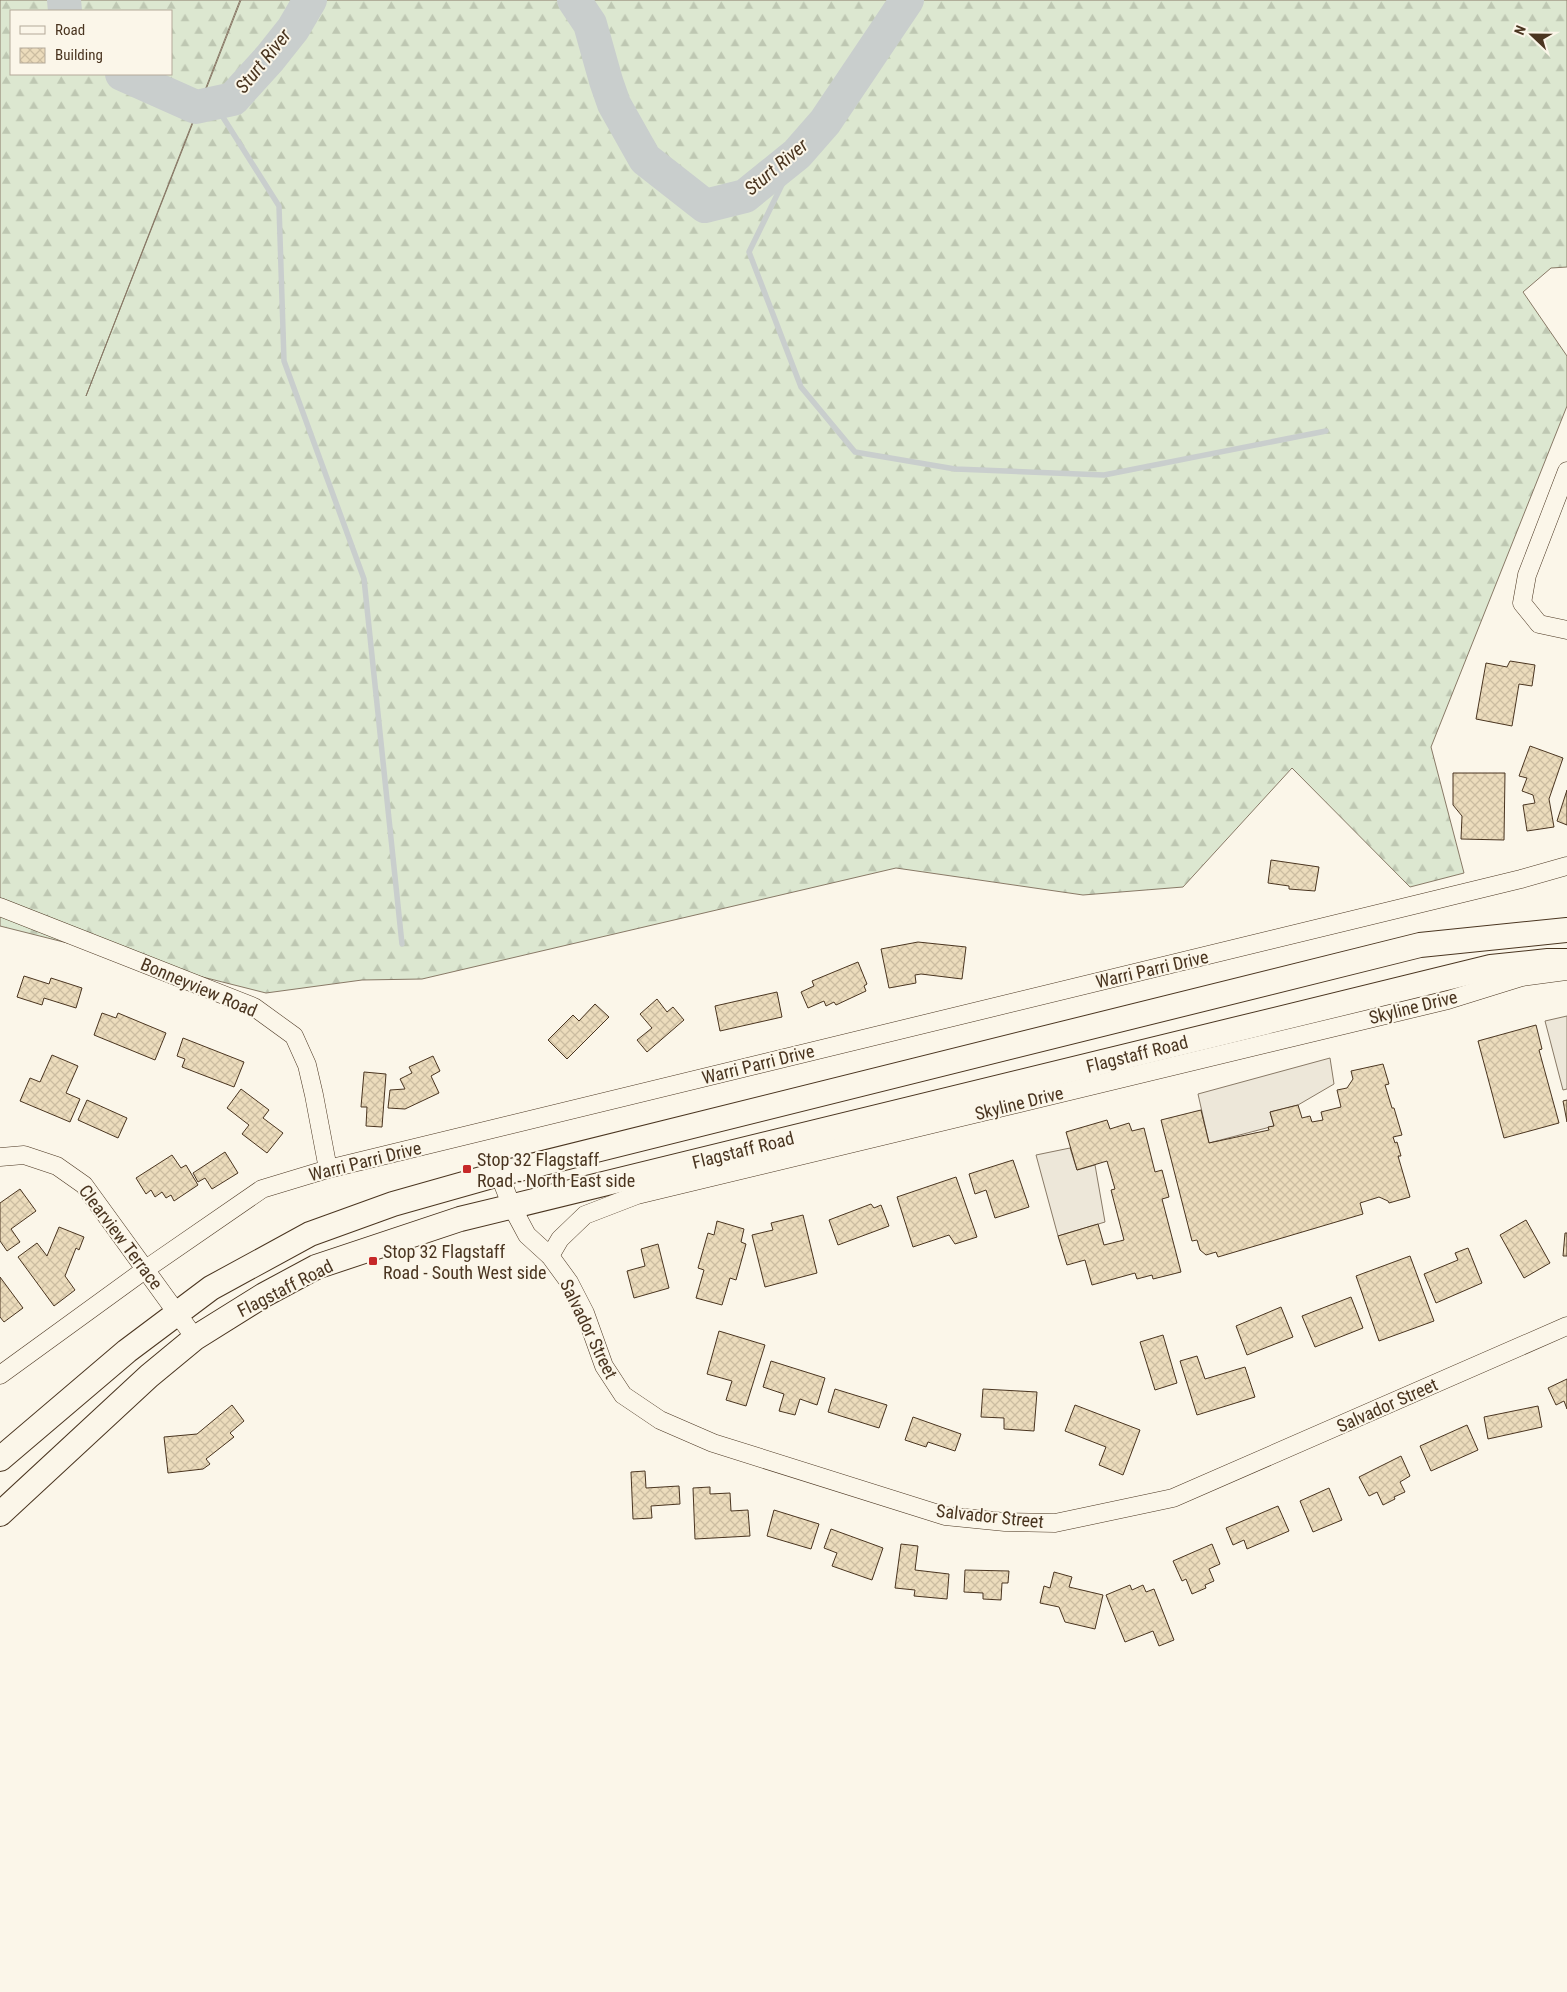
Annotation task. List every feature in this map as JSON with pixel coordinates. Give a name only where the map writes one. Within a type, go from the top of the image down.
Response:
[{"type":"main road","name":"Flagstaff Road","points":[[0,1459],[127,1351],[211,1288],[310,1234],[393,1204],[499,1174],[1420,945],[1567,930]]},
{"type":"main road","name":"Flagstaff Road","points":[[0,1514],[149,1376],[195,1338],[264,1295],[316,1268],[460,1219],[1490,967],[1567,961]]},
{"type":"street","points":[[1567,471],[1527,575],[1522,603],[1540,624],[1567,630]]},
{"type":"street","name":"Warri Parri Drive","points":[[0,1375],[146,1269],[262,1189],[328,1169],[1512,881],[1567,866]]},
{"type":"street","name":"Bonneyview Road","points":[[0,907],[254,1006],[294,1036],[307,1066],[328,1169]]},
{"type":"street","name":"Skyline Drive","points":[[550,1256],[560,1239],[585,1215],[637,1195],[1438,1002],[1522,977],[1567,971]]},
{"type":"street","name":"Clearview Terrace","points":[[0,1157],[24,1154],[57,1166],[84,1185],[195,1338]]},
{"type":"street","name":"Salvador Street","points":[[499,1174],[512,1207],[527,1235],[550,1256],[569,1282],[585,1314],[604,1366],[623,1395],[660,1420],[713,1443],[945,1516],[1005,1522],[1055,1523],[1173,1498],[1567,1326]]},
{"type":"green space","points":[[0,0],[240,0],[86,396],[241,0],[1567,0],[1567,267],[1551,268],[1523,292],[1567,356],[1567,406],[1431,747],[1464,873],[1410,887],[1292,768],[1183,887],[1083,895],[896,868],[422,979],[362,980],[266,993],[0,926]]},
{"type":"shaded area","points":[[1567,1016],[1567,1089],[1563,1090],[1545,1021]]},
{"type":"shaded area","points":[[1330,1058],[1334,1084],[1298,1105],[1270,1112],[1274,1126],[1209,1143],[1198,1094]]},
{"type":"shaded area","points":[[1070,1148],[1077,1170],[1095,1165],[1105,1222],[1058,1236],[1036,1155]]},
{"type":"building","points":[[1510,661],[1535,665],[1532,686],[1519,684],[1512,726],[1476,719],[1486,663],[1507,667]]},
{"type":"building","points":[[1530,746],[1563,758],[1549,799],[1554,827],[1527,831],[1523,805],[1535,803],[1533,795],[1522,791],[1527,778],[1519,776]]},
{"type":"building","points":[[1453,773],[1505,773],[1504,840],[1461,839],[1462,816],[1453,805]]},
{"type":"building","points":[[1567,790],[1567,825],[1557,821]]},
{"type":"building","points":[[1271,860],[1319,867],[1315,891],[1289,889],[1289,886],[1268,883]]},
{"type":"building","points":[[918,942],[966,947],[962,979],[921,974],[915,975],[916,983],[889,988],[881,949]]},
{"type":"building","points":[[858,962],[867,984],[864,986],[866,991],[836,1005],[834,1002],[826,1006],[824,1001],[808,1008],[801,992],[814,986],[812,981]]},
{"type":"building","points":[[24,976],[49,984],[51,978],[82,988],[76,1008],[44,998],[42,1005],[17,997]]},
{"type":"building","points":[[777,992],[782,1017],[720,1031],[715,1006]]},
{"type":"building","points":[[657,999],[667,1012],[673,1007],[684,1020],[647,1052],[637,1040],[652,1028],[640,1014]]},
{"type":"building","points":[[595,1004],[609,1017],[567,1059],[548,1040],[573,1015],[579,1021]]},
{"type":"building","points":[[102,1013],[116,1018],[118,1013],[166,1033],[155,1060],[94,1035]]},
{"type":"building","points":[[1536,1025],[1542,1049],[1539,1050],[1559,1123],[1504,1138],[1478,1041]]},
{"type":"building","points":[[183,1038],[244,1062],[234,1087],[182,1067],[185,1059],[177,1056]]},
{"type":"building","points":[[52,1055],[78,1066],[66,1093],[80,1099],[70,1122],[20,1101],[30,1078],[40,1082]]},
{"type":"building","points":[[433,1056],[440,1071],[431,1076],[439,1093],[405,1109],[388,1108],[390,1090],[405,1089],[400,1079],[412,1073],[409,1067]]},
{"type":"building","points":[[1383,1064],[1389,1084],[1385,1085],[1402,1135],[1393,1137],[1395,1143],[1397,1142],[1401,1156],[1398,1156],[1410,1197],[1389,1203],[1379,1197],[1360,1203],[1363,1214],[1218,1257],[1216,1252],[1206,1255],[1200,1250],[1197,1240],[1192,1241],[1161,1120],[1201,1110],[1209,1143],[1269,1130],[1268,1127],[1274,1126],[1270,1112],[1298,1105],[1302,1118],[1310,1116],[1312,1122],[1323,1120],[1321,1112],[1341,1107],[1337,1090],[1347,1088],[1353,1079],[1351,1071]]},
{"type":"building","points":[[364,1072],[386,1074],[382,1127],[366,1126],[367,1107],[361,1107]]},
{"type":"building","points":[[241,1089],[269,1110],[263,1118],[283,1133],[267,1153],[242,1134],[249,1125],[227,1108]]},
{"type":"building","points":[[87,1100],[127,1118],[118,1138],[78,1120]]},
{"type":"building","points":[[1567,1100],[1567,1122],[1563,1101]]},
{"type":"building","points":[[1107,1120],[1110,1129],[1129,1123],[1132,1131],[1144,1128],[1155,1172],[1162,1170],[1169,1197],[1162,1199],[1181,1272],[1153,1279],[1152,1275],[1137,1279],[1135,1273],[1092,1285],[1085,1260],[1067,1265],[1058,1236],[1098,1224],[1104,1245],[1124,1240],[1111,1190],[1115,1189],[1107,1161],[1077,1170],[1066,1132]]},
{"type":"building","points":[[225,1152],[238,1173],[212,1189],[205,1178],[198,1182],[193,1173]]},
{"type":"building","points":[[172,1155],[181,1168],[186,1165],[198,1185],[174,1201],[171,1195],[166,1198],[162,1192],[155,1197],[151,1190],[146,1194],[136,1178]]},
{"type":"building","points":[[1013,1160],[1029,1207],[995,1218],[986,1190],[975,1194],[969,1174]]},
{"type":"building","points":[[956,1177],[977,1237],[955,1244],[949,1235],[913,1247],[897,1197]]},
{"type":"building","points":[[20,1189],[36,1211],[11,1229],[20,1242],[7,1251],[0,1241],[0,1203]]},
{"type":"building","points":[[871,1204],[874,1208],[881,1205],[889,1226],[838,1245],[829,1220]]},
{"type":"building","points":[[803,1215],[817,1273],[765,1287],[752,1235],[773,1230],[771,1223]]},
{"type":"building","points":[[1526,1220],[1550,1263],[1524,1278],[1500,1235]]},
{"type":"building","points":[[717,1221],[744,1229],[741,1242],[746,1244],[736,1280],[730,1278],[722,1305],[696,1298],[704,1270],[698,1268],[708,1233],[714,1235]]},
{"type":"building","points":[[59,1227],[84,1237],[79,1250],[76,1248],[65,1276],[75,1290],[54,1306],[18,1257],[37,1243],[47,1256]]},
{"type":"building","points":[[1565,1233],[1567,1233],[1567,1256],[1563,1256]]},
{"type":"building","points":[[658,1244],[669,1288],[634,1298],[627,1271],[645,1266],[641,1249]]},
{"type":"building","points":[[1468,1248],[1482,1283],[1436,1303],[1424,1274],[1458,1260],[1455,1253]]},
{"type":"building","points":[[1410,1256],[1434,1321],[1379,1341],[1356,1276]]},
{"type":"building","points":[[0,1277],[23,1308],[4,1322],[0,1317]]},
{"type":"building","points":[[1351,1297],[1363,1328],[1315,1347],[1302,1316]]},
{"type":"building","points":[[1281,1307],[1293,1337],[1247,1355],[1236,1326]]},
{"type":"building","points":[[719,1331],[765,1345],[746,1406],[726,1400],[732,1381],[707,1374]]},
{"type":"building","points":[[1163,1335],[1177,1383],[1155,1390],[1140,1342]]},
{"type":"building","points":[[1197,1356],[1205,1379],[1245,1367],[1255,1397],[1197,1415],[1180,1361]]},
{"type":"building","points":[[771,1361],[825,1378],[817,1405],[800,1399],[795,1415],[779,1411],[784,1394],[763,1387]]},
{"type":"building","points":[[1567,1379],[1567,1409],[1564,1401],[1556,1405],[1548,1388]]},
{"type":"building","points":[[835,1389],[887,1405],[879,1428],[828,1412]]},
{"type":"building","points":[[983,1389],[1037,1392],[1034,1431],[1004,1429],[1004,1418],[981,1417]]},
{"type":"building","points":[[232,1405],[244,1421],[230,1433],[234,1437],[206,1459],[210,1464],[203,1469],[168,1473],[164,1437],[197,1434]]},
{"type":"building","points":[[1075,1405],[1140,1430],[1123,1475],[1099,1465],[1106,1447],[1065,1431]]},
{"type":"building","points":[[1538,1406],[1542,1427],[1488,1439],[1484,1417]]},
{"type":"building","points":[[913,1417],[961,1434],[955,1451],[928,1442],[926,1447],[905,1440]]},
{"type":"building","points":[[1467,1425],[1478,1450],[1431,1471],[1420,1446]]},
{"type":"building","points":[[1401,1456],[1410,1476],[1400,1482],[1405,1492],[1383,1505],[1377,1492],[1369,1496],[1359,1477]]},
{"type":"building","points":[[645,1471],[646,1488],[679,1486],[680,1504],[651,1506],[652,1518],[633,1519],[631,1472]]},
{"type":"building","points":[[710,1487],[710,1494],[730,1493],[731,1511],[748,1510],[750,1536],[695,1539],[693,1488]]},
{"type":"building","points":[[1329,1488],[1342,1520],[1313,1532],[1300,1501]]},
{"type":"building","points":[[1278,1506],[1289,1531],[1247,1549],[1244,1540],[1233,1545],[1226,1528]]},
{"type":"building","points":[[774,1510],[819,1524],[811,1549],[767,1536]]},
{"type":"building","points":[[831,1529],[883,1548],[872,1580],[832,1566],[837,1553],[824,1548]]},
{"type":"building","points":[[901,1544],[918,1546],[915,1570],[949,1574],[947,1599],[914,1596],[915,1590],[895,1588]]},
{"type":"building","points":[[1212,1544],[1220,1564],[1209,1569],[1214,1581],[1205,1585],[1206,1588],[1192,1594],[1186,1579],[1182,1581],[1173,1561]]},
{"type":"building","points":[[965,1570],[1009,1571],[1008,1583],[1002,1583],[1001,1600],[983,1599],[983,1593],[964,1592]]},
{"type":"building","points":[[1054,1572],[1072,1577],[1069,1587],[1103,1595],[1095,1629],[1065,1622],[1059,1607],[1040,1603],[1044,1586],[1050,1588]]},
{"type":"building","points":[[1130,1585],[1132,1590],[1143,1585],[1146,1592],[1154,1589],[1174,1640],[1159,1646],[1153,1631],[1125,1642],[1106,1595]]},
{"type":"waterway","name":"Sturt River","points":[[64,0],[65,10]]},
{"type":"waterway","name":"Sturt River","points":[[124,75],[196,107],[233,99],[293,29],[310,0]]},
{"type":"waterway","name":"Sturt River","points":[[574,0],[590,24],[614,104],[645,159],[705,206],[745,196],[797,154],[825,122],[907,0]]},
{"type":"waterway","points":[[214,103],[279,206],[284,361],[364,579],[402,944]]},
{"type":"waterway","points":[[797,154],[749,252],[801,387],[855,452],[955,469],[1104,475],[1326,431]]},
{"type":"place","name":"Stop 32 Flagstaff Road - North East side","points":[[467,1169]]},
{"type":"place","name":"Stop 32 Flagstaff Road - South West side","points":[[373,1261]]}]
